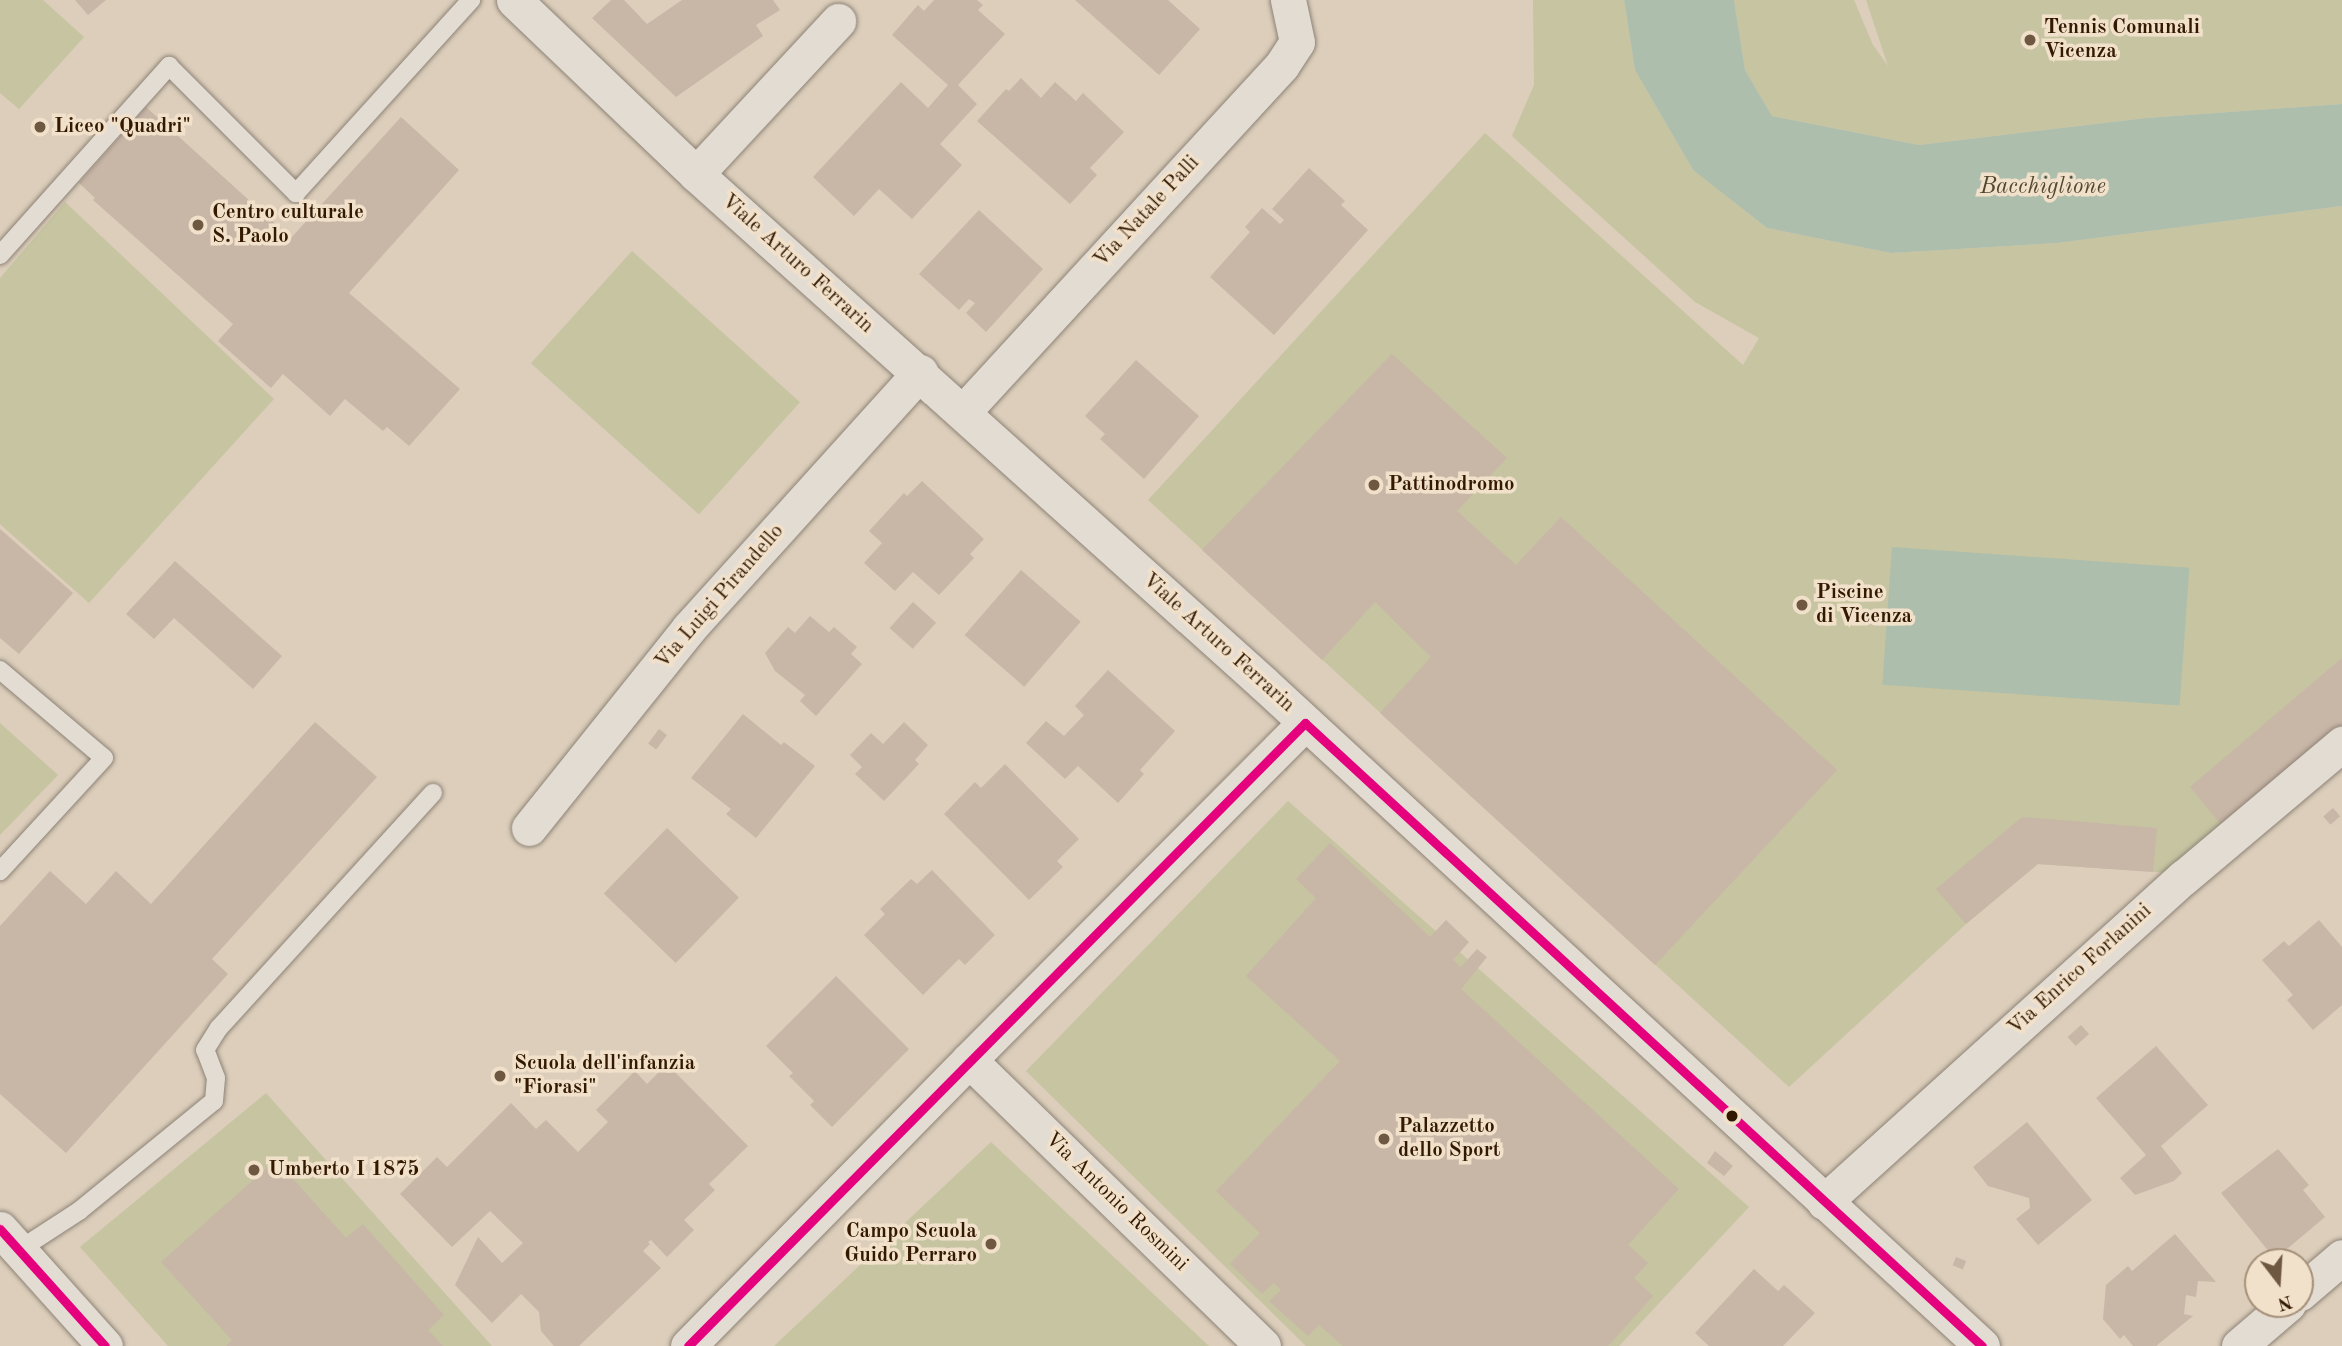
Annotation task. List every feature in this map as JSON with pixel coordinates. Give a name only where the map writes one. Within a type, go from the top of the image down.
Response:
[{"type":"street","name":"Viale Arturo Ferrarin","points":[[514,0],[696,174],[964,412],[1306,723],[1982,1346]]},
{"type":"street","name":"Via Natale Palli","points":[[964,412],[1282,65],[1297,42],[1288,0]]},
{"type":"street","points":[[696,174],[838,21]]},
{"type":"street","name":"Via Luigi Pirandello","points":[[529,828],[689,628],[895,403],[919,372]]},
{"type":"street","points":[[688,1346],[1306,723]]},
{"type":"street","name":"Via Enrico Forlanini","points":[[1824,1202],[2184,877],[2342,744]]},
{"type":"street","name":"Via Antonio Rosmini","points":[[969,1060],[1263,1346]]},
{"type":"street","points":[[6,1248],[105,1346]]},
{"type":"street","points":[[2314,1281],[2342,1257]]},
{"type":"street","points":[[2239,1346],[2272,1318]]},
{"type":"lane","points":[[0,256],[169,66],[296,193],[471,0]]},
{"type":"lane","points":[[0,670],[104,758],[0,871]]},
{"type":"lane","points":[[6,1248],[79,1211],[214,1101],[216,1078],[205,1050],[219,1028],[433,793]]},
{"type":"shaded area","points":[[0,0],[43,0],[84,37],[19,109],[0,93]]},
{"type":"shaded area","name":"Piscine di Vicenza","points":[[1533,0],[1624,0],[1635,70],[1693,170],[1767,228],[1891,253],[2057,243],[2342,206],[2342,728],[2171,873],[2038,864],[1966,924],[1789,1087],[1148,500],[1485,133],[1743,365],[1759,338],[1695,302],[1512,136],[1534,85]]},
{"type":"shaded area","points":[[1734,0],[1854,0],[1873,45],[1888,66],[1866,0],[2342,0],[2342,104],[2146,118],[1919,145],[1772,116],[1745,70]]},
{"type":"shaded area","points":[[65,202],[274,399],[89,603],[0,524],[0,278]]},
{"type":"shaded area","points":[[632,251],[800,402],[699,514],[531,363]]},
{"type":"shaded area","points":[[0,723],[58,775],[0,835]]},
{"type":"shaded area","name":"Palazzetto dello Sport","points":[[1288,801],[1749,1207],[1619,1346],[1306,1346],[1026,1071]]},
{"type":"shaded area","name":"Umberto I 1875","points":[[266,1093],[492,1346],[168,1346],[80,1247]]},
{"type":"shaded area","name":"Campo Scuola Guido Perraro","points":[[991,1142],[1209,1346],[774,1346]]},
{"type":"water","name":"Bacchiglione","points":[[1624,0],[1734,0],[1745,70],[1772,116],[1919,145],[2146,118],[2342,104],[2342,206],[2057,243],[1891,253],[1767,228],[1693,170],[1635,70]]},
{"type":"water","points":[[1892,547],[2189,568],[2180,705],[1882,685]]},
{"type":"building","points":[[75,0],[106,0],[88,15]]},
{"type":"building","points":[[611,0],[624,0],[647,24],[682,0],[773,0],[780,10],[756,25],[763,36],[676,97],[592,18]]},
{"type":"building","points":[[934,0],[977,0],[983,5],[978,10],[1005,34],[958,85],[977,104],[940,144],[962,165],[912,219],[879,189],[854,216],[813,177],[901,82],[928,108],[948,85],[892,35],[918,5],[924,11]]},
{"type":"building","points":[[1075,0],[1168,0],[1200,29],[1159,75]]},
{"type":"building","points":[[1021,78],[1041,98],[1055,82],[1076,101],[1083,93],[1124,132],[1090,168],[1097,175],[1070,204],[977,121],[1006,89],[1009,91]]},
{"type":"building","points":[[146,107],[291,238],[401,117],[459,170],[349,293],[460,389],[409,446],[387,427],[383,431],[345,399],[330,416],[283,374],[271,388],[218,341],[233,324],[93,200],[95,198],[79,183]]},
{"type":"building","points":[[1309,168],[1345,201],[1341,205],[1368,230],[1274,335],[1210,277],[1250,232],[1245,227],[1262,208],[1280,224],[1284,220],[1272,209]]},
{"type":"building","points":[[979,210],[1043,269],[986,332],[966,313],[975,303],[969,299],[959,310],[919,274]]},
{"type":"building","points":[[1392,354],[1507,458],[1457,511],[1516,565],[1561,517],[1837,770],[1655,965],[1380,713],[1431,657],[1375,602],[1322,660],[1202,550]]},
{"type":"building","points":[[1136,360],[1199,416],[1144,479],[1100,439],[1105,434],[1085,416]]},
{"type":"building","points":[[922,481],[984,539],[970,554],[974,558],[939,595],[913,572],[895,591],[864,563],[882,543],[869,531],[904,493],[907,496]]},
{"type":"building","points":[[0,529],[73,593],[19,654],[0,638]]},
{"type":"building","points":[[175,561],[282,656],[253,689],[174,618],[154,639],[126,614]]},
{"type":"building","points":[[1021,570],[1081,622],[1024,687],[965,635]]},
{"type":"building","points":[[913,602],[936,623],[913,649],[890,628]]},
{"type":"building","points":[[810,616],[829,632],[834,627],[857,647],[851,654],[862,664],[816,716],[800,701],[805,695],[775,671],[765,653],[788,627],[795,633]]},
{"type":"building","points":[[2342,658],[2342,728],[2224,828],[2190,787]]},
{"type":"building","points":[[1108,670],[1175,731],[1140,770],[1144,774],[1118,803],[1078,766],[1065,779],[1026,743],[1046,721],[1064,736],[1084,715],[1075,706]]},
{"type":"building","points":[[743,714],[781,745],[784,742],[815,766],[756,838],[726,814],[731,809],[691,778]]},
{"type":"building","points":[[315,722],[377,777],[212,959],[228,974],[66,1153],[0,1094],[0,926],[50,871],[86,904],[116,871],[151,904]]},
{"type":"building","points":[[904,722],[928,745],[915,760],[919,764],[884,801],[855,774],[862,767],[850,755],[871,733],[883,744]]},
{"type":"building","points":[[659,729],[667,735],[656,749],[648,743]]},
{"type":"building","points":[[1005,764],[1079,839],[1057,861],[1063,867],[1029,900],[944,814],[975,782],[981,788]]},
{"type":"building","points":[[2333,808],[2340,816],[2330,825],[2323,817]]},
{"type":"building","points":[[2022,817],[2157,828],[2153,872],[2038,864],[1966,924],[1936,889]]},
{"type":"building","points":[[667,828],[739,897],[676,963],[604,893]]},
{"type":"building","name":"Palazzetto dello Sport","points":[[1330,843],[1430,937],[1446,920],[1469,942],[1453,960],[1461,967],[1477,949],[1487,957],[1461,989],[1679,1189],[1628,1245],[1648,1263],[1634,1278],[1653,1296],[1608,1346],[1343,1346],[1319,1325],[1308,1336],[1269,1301],[1281,1290],[1274,1283],[1262,1294],[1230,1264],[1260,1233],[1216,1191],[1340,1061],[1246,976],[1316,898],[1296,879]]},
{"type":"building","points":[[932,870],[995,935],[965,965],[959,959],[923,995],[864,935],[885,914],[880,909],[911,879],[917,884]]},
{"type":"building","points":[[2319,920],[2342,947],[2342,1005],[2313,1030],[2287,1000],[2293,995],[2262,960],[2284,941],[2289,946]]},
{"type":"building","points":[[836,976],[909,1049],[832,1127],[810,1105],[814,1101],[789,1076],[793,1073],[766,1046]]},
{"type":"building","points":[[2081,1025],[2089,1034],[2076,1046],[2068,1037]]},
{"type":"building","points":[[2156,1046],[2208,1105],[2161,1146],[2182,1173],[2174,1181],[2135,1195],[2120,1178],[2146,1155],[2096,1098]]},
{"type":"building","points":[[667,1064],[748,1146],[709,1184],[715,1190],[684,1220],[694,1230],[667,1257],[651,1240],[648,1242],[650,1244],[643,1251],[661,1268],[579,1346],[554,1346],[541,1331],[539,1312],[521,1294],[492,1323],[455,1285],[478,1237],[502,1263],[523,1243],[490,1211],[452,1247],[400,1194],[437,1157],[447,1167],[511,1103],[536,1129],[546,1120],[578,1152],[608,1122],[596,1110],[635,1071],[647,1084]]},
{"type":"building","points":[[2027,1122],[2092,1200],[2038,1245],[2016,1219],[2030,1208],[2029,1198],[1988,1186],[1973,1167]]},
{"type":"building","points":[[2278,1149],[2309,1185],[2303,1190],[2325,1217],[2288,1248],[2266,1248],[2221,1193]]},
{"type":"building","points":[[1715,1151],[1733,1166],[1724,1176],[1707,1163]]},
{"type":"building","points":[[276,1160],[346,1238],[363,1224],[444,1315],[428,1330],[443,1346],[226,1346],[232,1340],[161,1262]]},
{"type":"building","points":[[2175,1234],[2216,1282],[2198,1281],[2196,1297],[2186,1295],[2184,1314],[2193,1316],[2156,1346],[2133,1346],[2124,1335],[2120,1339],[2103,1319],[2106,1285],[2128,1266],[2132,1271]]},
{"type":"building","points":[[1956,1257],[1966,1261],[1963,1269],[1953,1265]]},
{"type":"building","points":[[1754,1269],[1778,1291],[1784,1285],[1815,1313],[1783,1346],[1709,1346],[1695,1333]]},
{"type":"transit line","points":[[688,1346],[1305,723],[1982,1346]]},
{"type":"transit line","points":[[0,1229],[105,1346]]},
{"type":"place","name":"Tennis Comunali Vicenza","points":[[2030,40]]},
{"type":"place","name":"Liceo \"Quadri\"","points":[[40,127]]},
{"type":"place","name":"Centro culturale S. Paolo","points":[[198,225]]},
{"type":"place","name":"Pattinodromo","points":[[1374,485]]},
{"type":"place","name":"Piscine di Vicenza","points":[[1802,605]]},
{"type":"place","name":"Scuola dell'infanzia \"Fiorasi\"","points":[[500,1076]]},
{"type":"place","name":"Palazzetto dello Sport","points":[[1384,1139]]},
{"type":"place","name":"Umberto I 1875","points":[[254,1170]]},
{"type":"place","name":"Campo Scuola Guido Perraro","points":[[991,1244]]}]
